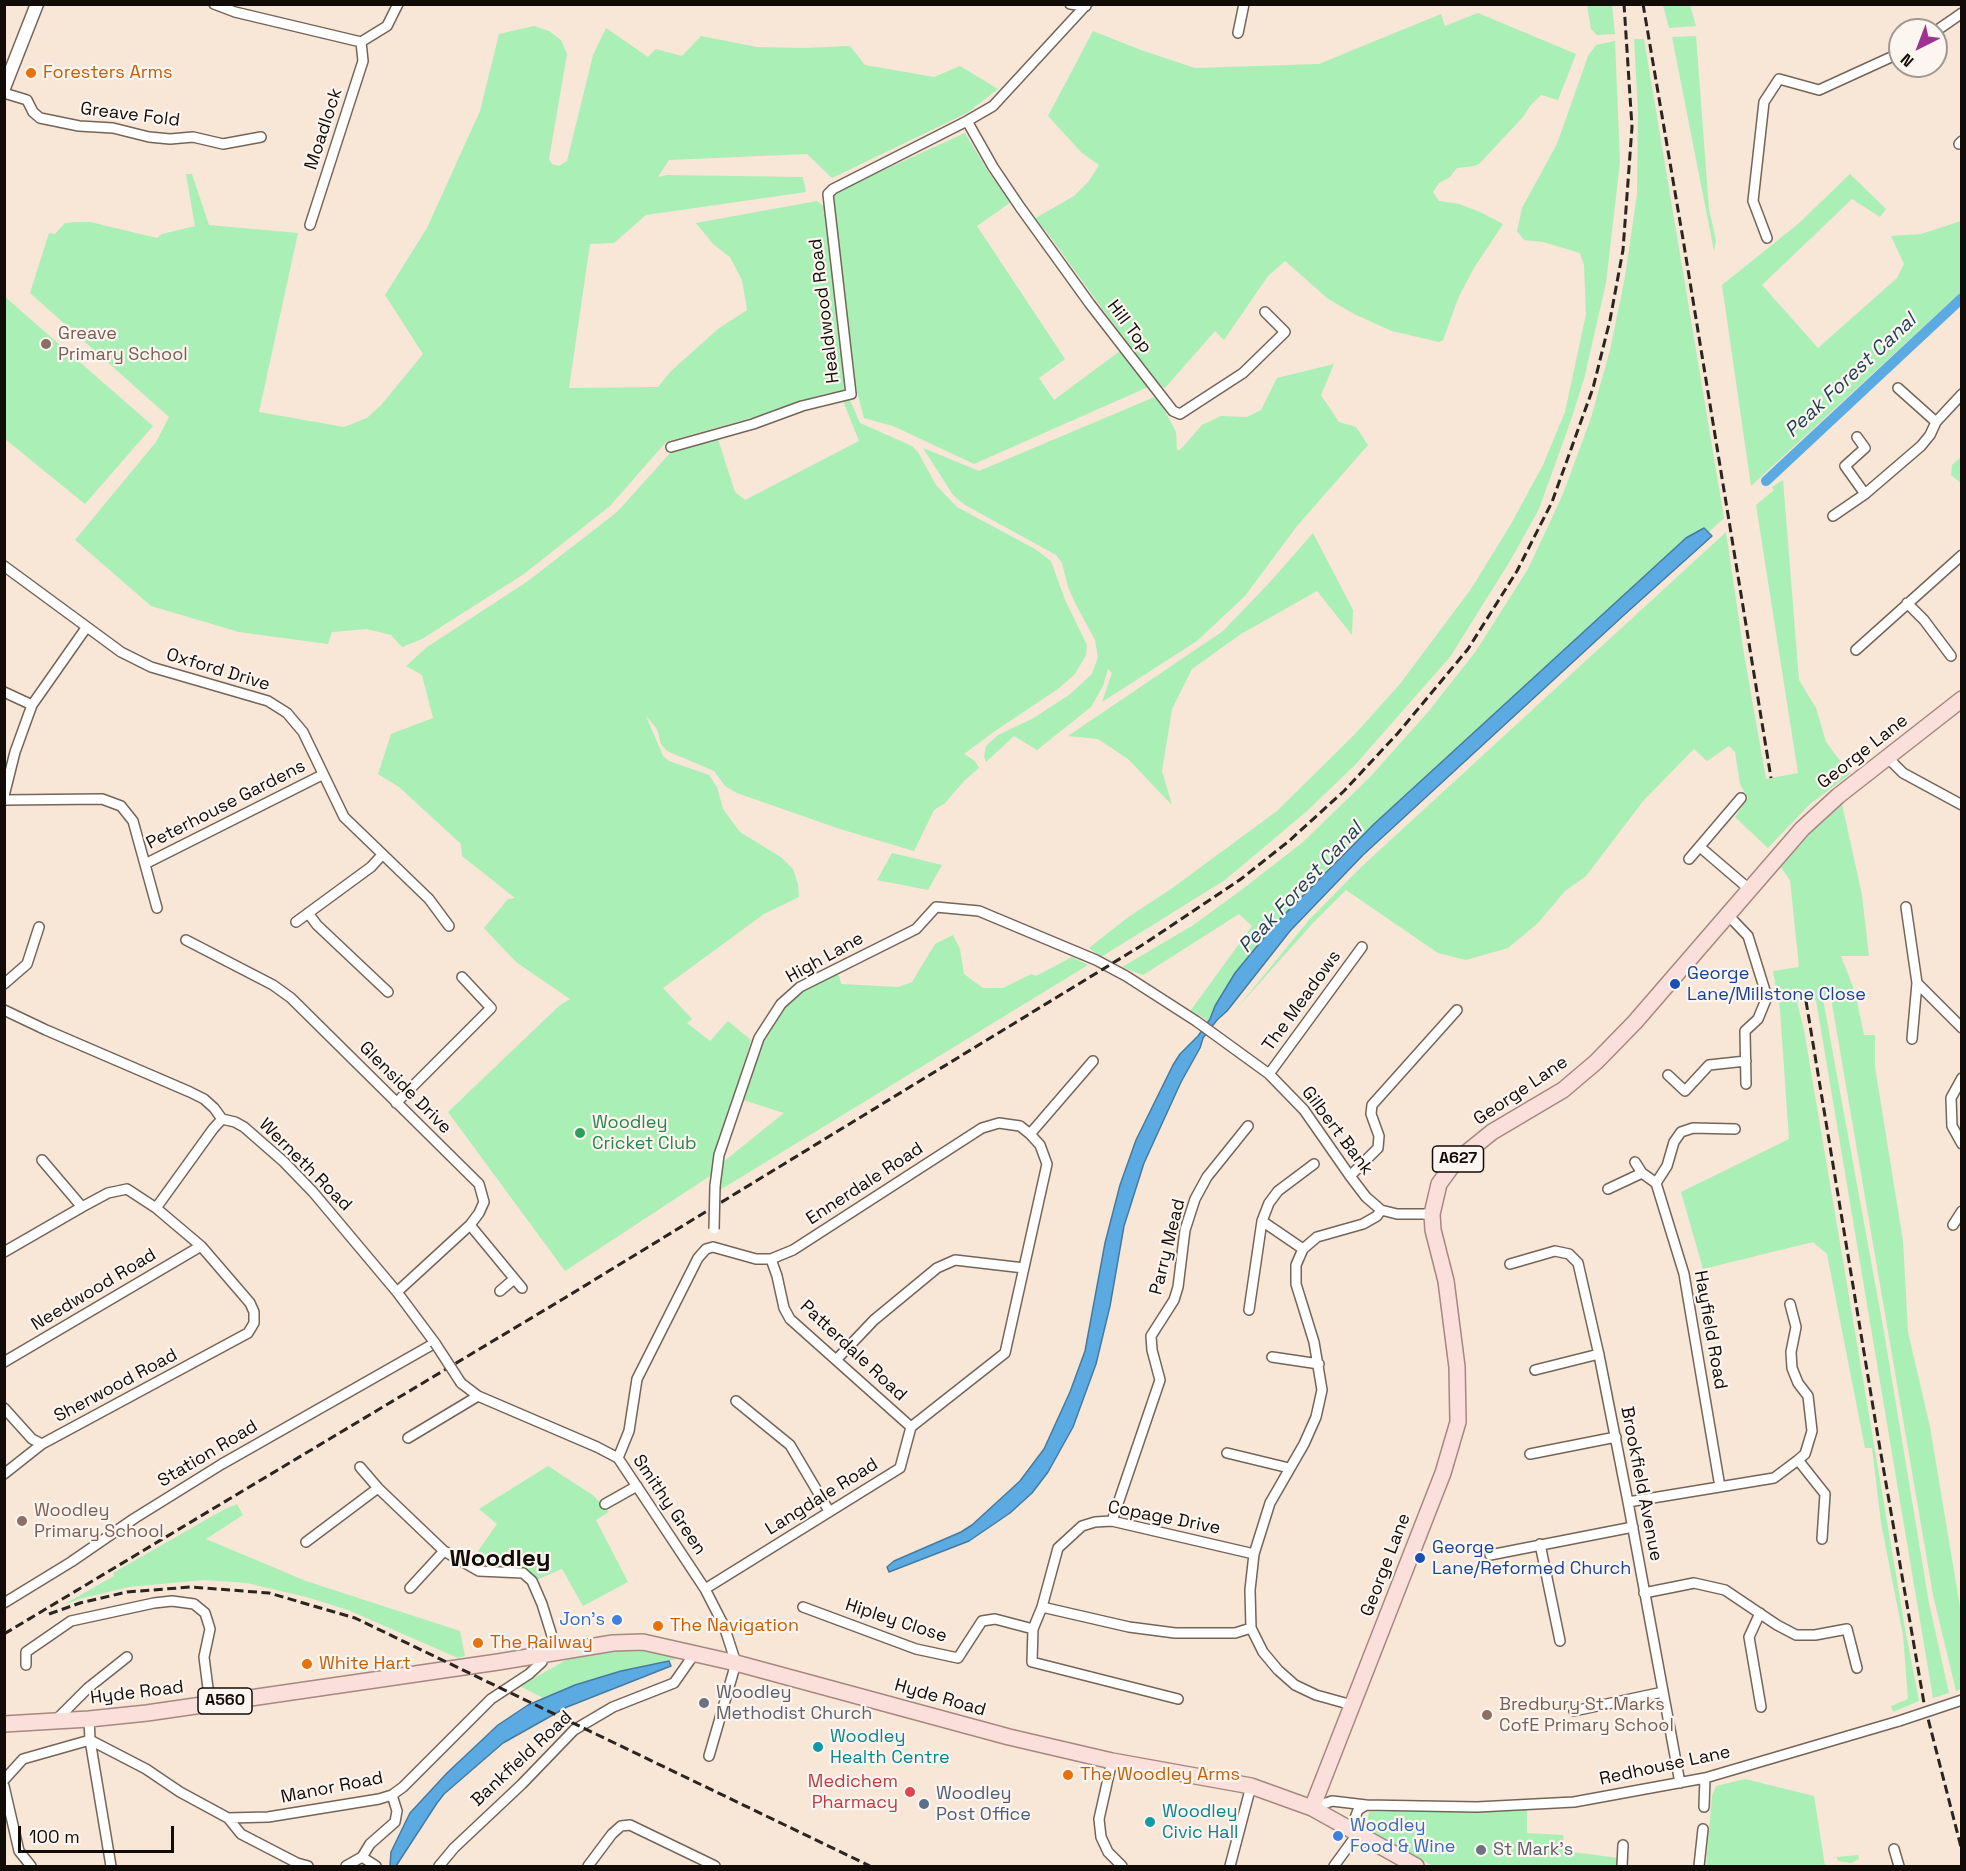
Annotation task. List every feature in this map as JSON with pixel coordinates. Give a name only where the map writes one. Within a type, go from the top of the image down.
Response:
[{"type":"main road","name":"George Lane","points":[[1312,1808],[1443,1473],[1458,1422],[1457,1367],[1446,1281],[1433,1230],[1432,1214],[1439,1184],[1455,1162],[1492,1132],[1563,1090],[1596,1062],[1635,1022],[1802,829],[1838,796],[1962,699]]},
{"type":"main road","name":"Hyde Road","points":[[4,1724],[89,1719],[210,1704],[613,1643],[643,1642],[864,1696],[963,1726],[1112,1761],[1251,1786],[1312,1808],[1358,1833]]},
{"type":"main road","name":"A560","points":[[1358,1833],[1416,1866]]},
{"type":"street","points":[[4,91],[37,4]]},
{"type":"street","points":[[214,4],[235,12],[361,42],[387,26],[398,4]]},
{"type":"street","points":[[1070,4],[1087,5]]},
{"type":"street","points":[[1238,33],[1244,4]]},
{"type":"street","points":[[967,121],[993,106],[1087,5]]},
{"type":"street","points":[[1948,23],[1962,13]]},
{"type":"street","name":"Moadlock","points":[[310,225],[363,61],[361,42]]},
{"type":"street","points":[[1767,238],[1753,201],[1764,102],[1779,79],[1819,90],[1888,58]]},
{"type":"street","name":"Greave Fold","points":[[4,91],[27,100],[33,112],[40,118],[79,126],[113,128],[159,138],[193,137],[223,144],[261,137]]},
{"type":"street","name":"Hill Top","points":[[967,121],[993,167],[1020,207],[1090,304],[1173,411],[1180,414],[1243,373],[1285,332],[1265,312]]},
{"type":"street","name":"Healdwood Road","points":[[671,447],[753,424],[802,406],[851,394],[828,194],[833,189],[967,121]]},
{"type":"street","points":[[1898,388],[1936,422]]},
{"type":"street","points":[[1833,516],[1865,494],[1921,446],[1930,435],[1936,422],[1962,394]]},
{"type":"street","points":[[1857,437],[1865,448],[1845,466],[1865,494]]},
{"type":"street","points":[[1856,650],[1962,555]]},
{"type":"street","name":"Oxford Drive","points":[[4,566],[121,652],[151,667],[268,701],[287,713],[303,732],[344,817],[429,899],[449,926]]},
{"type":"street","points":[[1907,603],[1924,620],[1952,656]]},
{"type":"street","points":[[86,628],[32,705],[15,752],[4,798],[102,799],[121,806],[133,821],[157,908]]},
{"type":"street","points":[[4,692],[32,705]]},
{"type":"street","points":[[1888,758],[1903,773],[1962,805]]},
{"type":"street","name":"Peterhouse Gardens","points":[[145,864],[322,775]]},
{"type":"street","points":[[1689,859],[1741,798]]},
{"type":"street","points":[[1700,847],[1749,890]]},
{"type":"street","points":[[296,922],[371,867],[382,855]]},
{"type":"street","name":"High Lane","points":[[713,1247],[715,1186],[719,1155],[759,1038],[781,1004],[801,987],[916,928],[936,907],[979,911],[1095,960],[1126,976],[1196,1021]]},
{"type":"street","points":[[1906,907],[1917,983],[1912,1039]]},
{"type":"street","points":[[308,913],[317,925],[388,992]]},
{"type":"street","points":[[1727,914],[1748,936],[1767,997],[1758,1019],[1744,1031],[1746,1084]]},
{"type":"street","points":[[4,984],[27,964],[39,927]]},
{"type":"street","name":"Glenside Drive","points":[[186,940],[273,985],[291,998],[479,1184],[484,1202],[480,1213],[397,1292]]},
{"type":"street","name":"The Meadows","points":[[1269,1074],[1362,947]]},
{"type":"street","points":[[396,1103],[491,1008],[462,977]]},
{"type":"street","points":[[1917,983],[1962,1028]]},
{"type":"street","name":"Werneth Road","points":[[4,1010],[190,1092],[204,1099],[222,1119],[244,1127],[284,1162],[313,1192],[397,1292],[462,1383]]},
{"type":"street","points":[[1350,1176],[1378,1148],[1378,1136],[1371,1114],[1372,1104],[1457,1010]]},
{"type":"street","name":"Gilbert Bank","points":[[1196,1021],[1269,1074],[1304,1110],[1366,1197],[1381,1210]]},
{"type":"street","points":[[911,1427],[1005,1353],[1047,1164],[1040,1145],[1030,1134],[1093,1060]]},
{"type":"street","points":[[1668,1075],[1685,1091],[1709,1065],[1746,1062]]},
{"type":"street","points":[[1962,1078],[1951,1098],[1952,1126],[1962,1144]]},
{"type":"street","points":[[156,1208],[222,1119]]},
{"type":"street","name":"Ennerdale Road","points":[[771,1259],[794,1250],[982,1128],[999,1123],[1020,1126],[1030,1134]]},
{"type":"street","name":"Parry Mead","points":[[1112,1521],[1160,1380],[1152,1350],[1151,1336],[1174,1300],[1178,1287],[1185,1230],[1195,1199],[1207,1177],[1248,1126]]},
{"type":"street","points":[[1635,1162],[1642,1173],[1656,1183],[1667,1166],[1674,1142],[1681,1132],[1693,1128],[1735,1129]]},
{"type":"street","points":[[42,1160],[81,1207]]},
{"type":"street","points":[[1250,1310],[1262,1221],[1269,1203],[1278,1191],[1314,1164]]},
{"type":"street","points":[[1608,1189],[1642,1173]]},
{"type":"street","name":"Hayfield Road","points":[[1656,1183],[1684,1274],[1720,1487]]},
{"type":"street","points":[[7,1247],[108,1193],[127,1189],[156,1208],[201,1246]]},
{"type":"street","points":[[1352,1705],[1316,1695],[1295,1685],[1263,1652],[1251,1628],[1250,1590],[1254,1554],[1270,1503],[1304,1444],[1316,1417],[1322,1390],[1319,1364],[1296,1284],[1296,1265],[1303,1249],[1317,1237],[1363,1224],[1377,1216],[1381,1210],[1397,1214],[1432,1214]]},
{"type":"street","points":[[1953,1225],[1962,1211]]},
{"type":"street","points":[[1262,1221],[1303,1249]]},
{"type":"street","points":[[470,1225],[522,1288]]},
{"type":"street","name":"Sherwood Road","points":[[4,1474],[42,1444],[248,1333],[254,1323],[254,1312],[250,1303],[201,1246]]},
{"type":"street","name":"Needwood Road","points":[[4,1362],[201,1246]]},
{"type":"street","points":[[618,1458],[629,1431],[637,1379],[698,1258],[706,1249],[713,1247],[756,1259],[771,1259]]},
{"type":"street","name":"Brookfield Avenue","points":[[1510,1264],[1555,1251],[1569,1254],[1578,1263],[1616,1437],[1680,1783]]},
{"type":"street","name":"Patterdale Road","points":[[771,1259],[784,1308],[790,1319],[911,1427]]},
{"type":"street","points":[[836,1360],[874,1320],[937,1268],[955,1260],[1024,1268]]},
{"type":"street","points":[[500,1291],[514,1279]]},
{"type":"street","points":[[1628,1502],[1774,1478],[1805,1454],[1812,1431],[1808,1396],[1798,1383],[1792,1368],[1791,1352],[1796,1327],[1790,1304]]},
{"type":"street","name":"Station Road","points":[[4,1603],[222,1464],[435,1343]]},
{"type":"street","points":[[1535,1370],[1599,1354]]},
{"type":"street","points":[[1272,1357],[1319,1364]]},
{"type":"street","name":"Smithy Green","points":[[462,1383],[478,1396],[618,1458],[705,1589],[724,1626],[736,1663]]},
{"type":"street","points":[[408,1438],[478,1396]]},
{"type":"street","points":[[736,1401],[790,1445],[829,1511]]},
{"type":"street","points":[[4,1408],[32,1439],[42,1444]]},
{"type":"street","name":"Langdale Road","points":[[705,1589],[900,1468],[911,1427]]},
{"type":"street","points":[[1530,1454],[1616,1437]]},
{"type":"street","points":[[1227,1453],[1289,1468]]},
{"type":"street","points":[[1798,1460],[1825,1494],[1822,1539]]},
{"type":"street","points":[[360,1467],[378,1488],[444,1551],[479,1571],[523,1574],[532,1581],[542,1604],[550,1653]]},
{"type":"street","points":[[605,1504],[637,1486]]},
{"type":"street","points":[[306,1542],[378,1488]]},
{"type":"street","name":"Copage Drive","points":[[1179,1699],[1032,1662],[1033,1629],[1042,1607],[1058,1548],[1082,1526],[1095,1521],[1112,1521],[1254,1554]]},
{"type":"street","points":[[1490,1555],[1633,1527]]},
{"type":"street","points":[[1540,1544],[1560,1641]]},
{"type":"street","points":[[410,1588],[444,1551]]},
{"type":"street","points":[[1644,1593],[1694,1583],[1725,1590],[1796,1635],[1815,1635],[1847,1629],[1857,1668]]},
{"type":"street","points":[[26,1665],[26,1652],[71,1621],[154,1603],[172,1601],[194,1604],[205,1613],[210,1629],[204,1657],[210,1704]]},
{"type":"street","name":"Hipley Close","points":[[803,1607],[916,1649],[957,1658],[982,1621],[995,1619],[1033,1629]]},
{"type":"street","points":[[1042,1607],[1130,1627],[1175,1633],[1235,1633],[1251,1628]]},
{"type":"street","points":[[1760,1614],[1749,1638],[1761,1707]]},
{"type":"street","name":"Manor Road","points":[[228,1818],[268,1817],[392,1795],[403,1787],[491,1699],[529,1674],[550,1653]]},
{"type":"street","name":"Bankfield Road","points":[[439,1866],[454,1848],[522,1784],[574,1730],[613,1707],[674,1683],[695,1653]]},
{"type":"street","points":[[55,1721],[88,1688],[127,1657]]},
{"type":"street","points":[[709,1756],[736,1663]]},
{"type":"street","points":[[1574,1711],[1663,1692]]},
{"type":"street","name":"Redhouse Lane","points":[[1312,1808],[1332,1802],[1366,1805],[1477,1807],[1574,1802],[1705,1778],[1962,1700]]},
{"type":"street","points":[[89,1719],[90,1740],[111,1866]]},
{"type":"street","points":[[4,1780],[23,1759],[90,1740],[146,1769],[228,1818],[241,1834],[297,1863],[308,1866]]},
{"type":"street","points":[[1112,1761],[1099,1819],[1101,1837],[1108,1852],[1122,1866]]},
{"type":"street","points":[[1704,1807],[1705,1778]]},
{"type":"street","points":[[4,1786],[19,1851],[31,1866]]},
{"type":"street","points":[[1230,1866],[1251,1786]]},
{"type":"street","points":[[346,1866],[362,1857],[370,1844],[395,1822],[397,1811],[392,1795]]},
{"type":"street","points":[[1334,1866],[1358,1833],[1355,1818],[1358,1810],[1366,1805]]},
{"type":"street","points":[[588,1866],[612,1833],[621,1826],[630,1825],[715,1866]]},
{"type":"street","points":[[1700,1866],[1703,1829]]},
{"type":"street","points":[[1622,1866],[1623,1845]]},
{"type":"street","points":[[1886,1866],[1899,1865],[1894,1849]]},
{"type":"street","points":[[362,1857],[376,1866]]},
{"type":"green space","points":[[1587,5],[1612,5],[1615,34],[1597,35],[1591,29]]},
{"type":"green space","points":[[1663,5],[1690,5],[1696,26],[1669,28]]},
{"type":"green space","points":[[1478,13],[1576,54],[1558,100],[1541,95],[1479,164],[1457,168],[1450,177],[1439,183],[1433,192],[1439,201],[1459,204],[1503,224],[1474,268],[1459,296],[1443,340],[1439,342],[1392,331],[1354,314],[1327,298],[1285,261],[1268,276],[1224,340],[1215,331],[1165,388],[1159,387],[1046,231],[1034,219],[1074,196],[1089,181],[1099,165],[1082,153],[1048,116],[1093,31],[1195,68],[1319,64],[1441,14],[1445,26]]},
{"type":"green space","points":[[534,26],[549,31],[561,40],[567,54],[549,159],[552,164],[559,166],[567,161],[593,55],[606,28],[648,57],[656,49],[682,56],[701,36],[757,47],[850,46],[865,65],[934,77],[960,66],[998,89],[967,113],[832,178],[807,154],[669,160],[658,177],[667,175],[803,177],[806,192],[646,215],[614,243],[590,244],[569,388],[658,387],[671,371],[718,329],[747,310],[742,280],[730,257],[713,244],[696,223],[817,201],[825,207],[846,391],[666,442],[610,506],[524,574],[422,639],[402,647],[391,635],[367,629],[332,632],[328,644],[239,632],[151,606],[75,540],[156,442],[169,417],[30,293],[49,233],[55,234],[65,223],[90,222],[157,238],[162,234],[195,226],[186,174],[192,174],[209,225],[298,233],[259,412],[344,427],[367,418],[382,404],[423,354],[385,295],[427,228],[480,111],[499,34]]},
{"type":"green space","points":[[1696,36],[1709,209],[1716,240],[1714,251],[1672,37]]},
{"type":"green space","points":[[1634,39],[1644,39],[1724,518],[1709,532],[1704,528],[1686,538],[1345,851],[1277,922],[1254,950],[1223,992],[1208,1021],[1191,1010],[1252,926],[1239,914],[1143,975],[1122,967],[1192,926],[1240,891],[1303,842],[1370,777],[1428,712],[1476,651],[1528,569],[1563,494],[1591,418],[1610,350],[1625,277],[1637,194],[1638,112]]},
{"type":"green space","points":[[1615,41],[1620,162],[1606,283],[1584,379],[1571,420],[1539,509],[1510,561],[1450,657],[1355,765],[1307,811],[1225,880],[1101,957],[1089,948],[1127,918],[1171,889],[1277,811],[1356,733],[1400,684],[1471,589],[1511,524],[1543,465],[1565,412],[1586,314],[1584,265],[1580,253],[1543,242],[1524,240],[1517,231],[1522,208],[1557,144],[1588,56],[1596,45]]},
{"type":"green space","points":[[965,133],[989,173],[1011,202],[977,226],[1065,359],[1039,378],[1054,400],[1120,351],[1148,387],[974,464],[893,426],[864,418],[856,388],[833,197],[840,190]]},
{"type":"green space","points":[[1850,174],[1886,209],[1880,217],[1852,199],[1762,285],[1818,348],[1897,278],[1904,264],[1891,236],[1921,234],[1961,221],[1961,292],[1751,486],[1722,285],[1798,224]]},
{"type":"green space","name":"Greave Primary School","points":[[4,296],[153,426],[85,504],[5,439]]},
{"type":"green space","points":[[1334,364],[1321,395],[1339,422],[1356,427],[1368,445],[1297,526],[1245,596],[1197,641],[1102,702],[1112,673],[1108,669],[1103,686],[1091,707],[1037,750],[1014,736],[986,762],[984,756],[986,746],[998,735],[1032,719],[1069,695],[1092,674],[1098,657],[1095,640],[1074,601],[1062,563],[1056,555],[965,505],[953,495],[923,448],[979,471],[1157,396],[1176,432],[1177,450],[1180,450],[1202,425],[1221,416],[1247,417],[1261,410],[1277,378]]},
{"type":"green space","points":[[850,400],[860,423],[912,446],[918,452],[936,485],[957,507],[1035,549],[1051,561],[1065,600],[1087,645],[1086,655],[1075,674],[1058,689],[964,754],[975,761],[979,768],[945,803],[934,810],[914,851],[840,829],[737,793],[725,786],[714,771],[667,751],[661,744],[657,729],[646,716],[663,756],[669,761],[709,775],[717,787],[723,809],[740,832],[782,858],[793,869],[799,897],[764,914],[663,988],[692,1019],[687,1023],[710,1041],[728,1021],[751,1040],[710,1176],[565,1271],[448,1112],[560,1005],[570,999],[516,962],[484,928],[508,899],[515,898],[462,856],[461,844],[399,787],[378,774],[391,734],[433,718],[422,675],[406,666],[427,647],[528,581],[617,512],[671,452],[717,436],[735,492],[745,500],[859,441],[843,401]]},
{"type":"green space","points":[[1961,457],[1961,483],[1951,475],[1952,465]]},
{"type":"green space","points":[[1783,480],[1799,680],[1816,708],[1826,742],[1850,774],[1810,804],[1768,848],[1735,817],[1748,798],[1740,784],[1735,752],[1729,746],[1707,761],[1694,749],[1644,800],[1586,876],[1565,891],[1538,923],[1508,948],[1466,960],[1438,953],[1346,890],[1313,923],[1238,1007],[1309,920],[1359,869],[1726,532],[1766,779],[1798,773],[1756,505],[1774,490],[1772,487]]},
{"type":"green space","points":[[1313,533],[1353,610],[1352,635],[1317,591],[1241,634],[1192,669],[1172,709],[1162,771],[1172,805],[1128,759],[1098,739],[1068,736],[1223,631]]},
{"type":"green space","points":[[1842,804],[1862,895],[1869,956],[1841,956],[1855,992],[1864,1035],[1875,1035],[1875,1067],[1903,1241],[1908,1332],[1930,1427],[1961,1613],[1961,1689],[1956,1691],[1933,1595],[1831,998],[1823,999],[1884,1332],[1929,1603],[1949,1693],[1933,1698],[1816,1000],[1797,1002],[1804,1030],[1919,1701],[1893,1712],[1891,1706],[1908,1699],[1903,1635],[1881,1523],[1872,1448],[1865,1448],[1827,1254],[1813,1242],[1703,1269],[1681,1192],[1789,1139],[1780,1010],[1773,971],[1799,967],[1790,880],[1780,866],[1810,833]]},
{"type":"green space","points":[[892,853],[942,865],[928,890],[877,880]]},
{"type":"green space","points":[[953,935],[960,949],[964,974],[983,988],[1003,988],[1031,974],[1036,976],[1072,957],[1088,965],[720,1190],[723,1162],[784,1113],[743,1100],[761,1047],[769,1029],[782,1011],[805,989],[838,973],[841,984],[898,987],[912,982],[935,944]]},
{"type":"green space","points":[[548,1466],[594,1496],[609,1512],[596,1520],[628,1582],[583,1606],[562,1569],[534,1581],[525,1571],[482,1568],[469,1564],[497,1524],[479,1509]]},
{"type":"green space","points":[[237,1504],[243,1515],[206,1539],[306,1581],[460,1631],[465,1656],[458,1658],[348,1610],[247,1583],[204,1580],[129,1587],[63,1605],[114,1576],[113,1573]]},
{"type":"green space","points":[[637,1648],[677,1659],[621,1671],[575,1685],[543,1698],[520,1686],[568,1659],[585,1653]]},
{"type":"green space","points":[[1745,1779],[1814,1796],[1825,1866],[1706,1866],[1712,1796],[1716,1786]]},
{"type":"green space","points":[[1527,1810],[1527,1833],[1563,1835],[1565,1851],[1618,1858],[1617,1866],[1433,1866],[1366,1828],[1369,1812]]},
{"type":"green space","points":[[1858,1855],[1859,1859],[1851,1863],[1837,1859],[1837,1857]]},
{"type":"water","points":[[1704,528],[1712,536],[1363,855],[1290,931],[1227,1011],[1217,1020],[1203,1038],[1144,1163],[1124,1226],[1110,1306],[1096,1364],[1073,1427],[1048,1472],[1032,1493],[1010,1513],[969,1541],[889,1572],[887,1567],[894,1561],[972,1525],[1020,1481],[1044,1449],[1070,1392],[1085,1351],[1105,1243],[1120,1185],[1136,1140],[1173,1065],[1210,1019],[1215,1006],[1235,973],[1277,922],[1374,824],[1686,538]]},
{"type":"water","points":[[669,1661],[671,1666],[567,1707],[503,1743],[444,1794],[396,1866],[390,1866],[391,1852],[410,1813],[447,1773],[498,1725],[528,1705],[575,1685],[621,1671]]},
{"type":"waterway","name":"Peak Forest Canal","points":[[1766,481],[1962,298]]},
{"type":"railway","points":[[4,1634],[563,1299],[1144,944],[1241,879],[1289,841],[1344,791],[1398,733],[1468,649],[1517,571],[1552,502],[1593,388],[1610,320],[1623,250],[1632,127],[1624,4]]},
{"type":"railway","points":[[1643,4],[1771,778]]},
{"type":"railway","points":[[1806,1001],[1924,1703],[1962,1851]]},
{"type":"railway","points":[[49,1614],[80,1603],[127,1592],[191,1587],[269,1593],[355,1618],[870,1866]]},
{"type":"place","name":"Foresters Arms","points":[[31,73]]},
{"type":"place","name":"Greave Primary School","points":[[46,344]]},
{"type":"place","name":"George Lane/Millstone Close","points":[[1675,984]]},
{"type":"place","name":"Woodley Cricket Club","points":[[580,1133]]},
{"type":"place","name":"Woodley Primary School","points":[[22,1521]]},
{"type":"place","name":"George Lane/Reformed Church","points":[[1420,1558]]},
{"type":"place","name":"Jon's","points":[[617,1620]]},
{"type":"place","name":"The Navigation","points":[[658,1626]]},
{"type":"place","name":"The Railway","points":[[478,1643]]},
{"type":"place","name":"White Hart","points":[[307,1664]]},
{"type":"place","name":"Woodley Methodist Church","points":[[704,1703]]},
{"type":"place","name":"Bredbury St. Marks CofE Primary School","points":[[1487,1715]]},
{"type":"place","name":"Woodley Health Centre","points":[[818,1747]]},
{"type":"place","name":"The Woodley Arms","points":[[1068,1775]]},
{"type":"place","name":"Medichem Pharmacy","points":[[910,1792]]},
{"type":"place","name":"Woodley Post Office","points":[[924,1804]]},
{"type":"place","name":"Woodley Civic Hall","points":[[1150,1822]]},
{"type":"place","name":"Woodley Food & Wine","points":[[1338,1836]]},
{"type":"place","name":"St Mark's","points":[[1481,1850]]},
{"type":"district","name":"Woodley","points":[[500,1559]]}]
